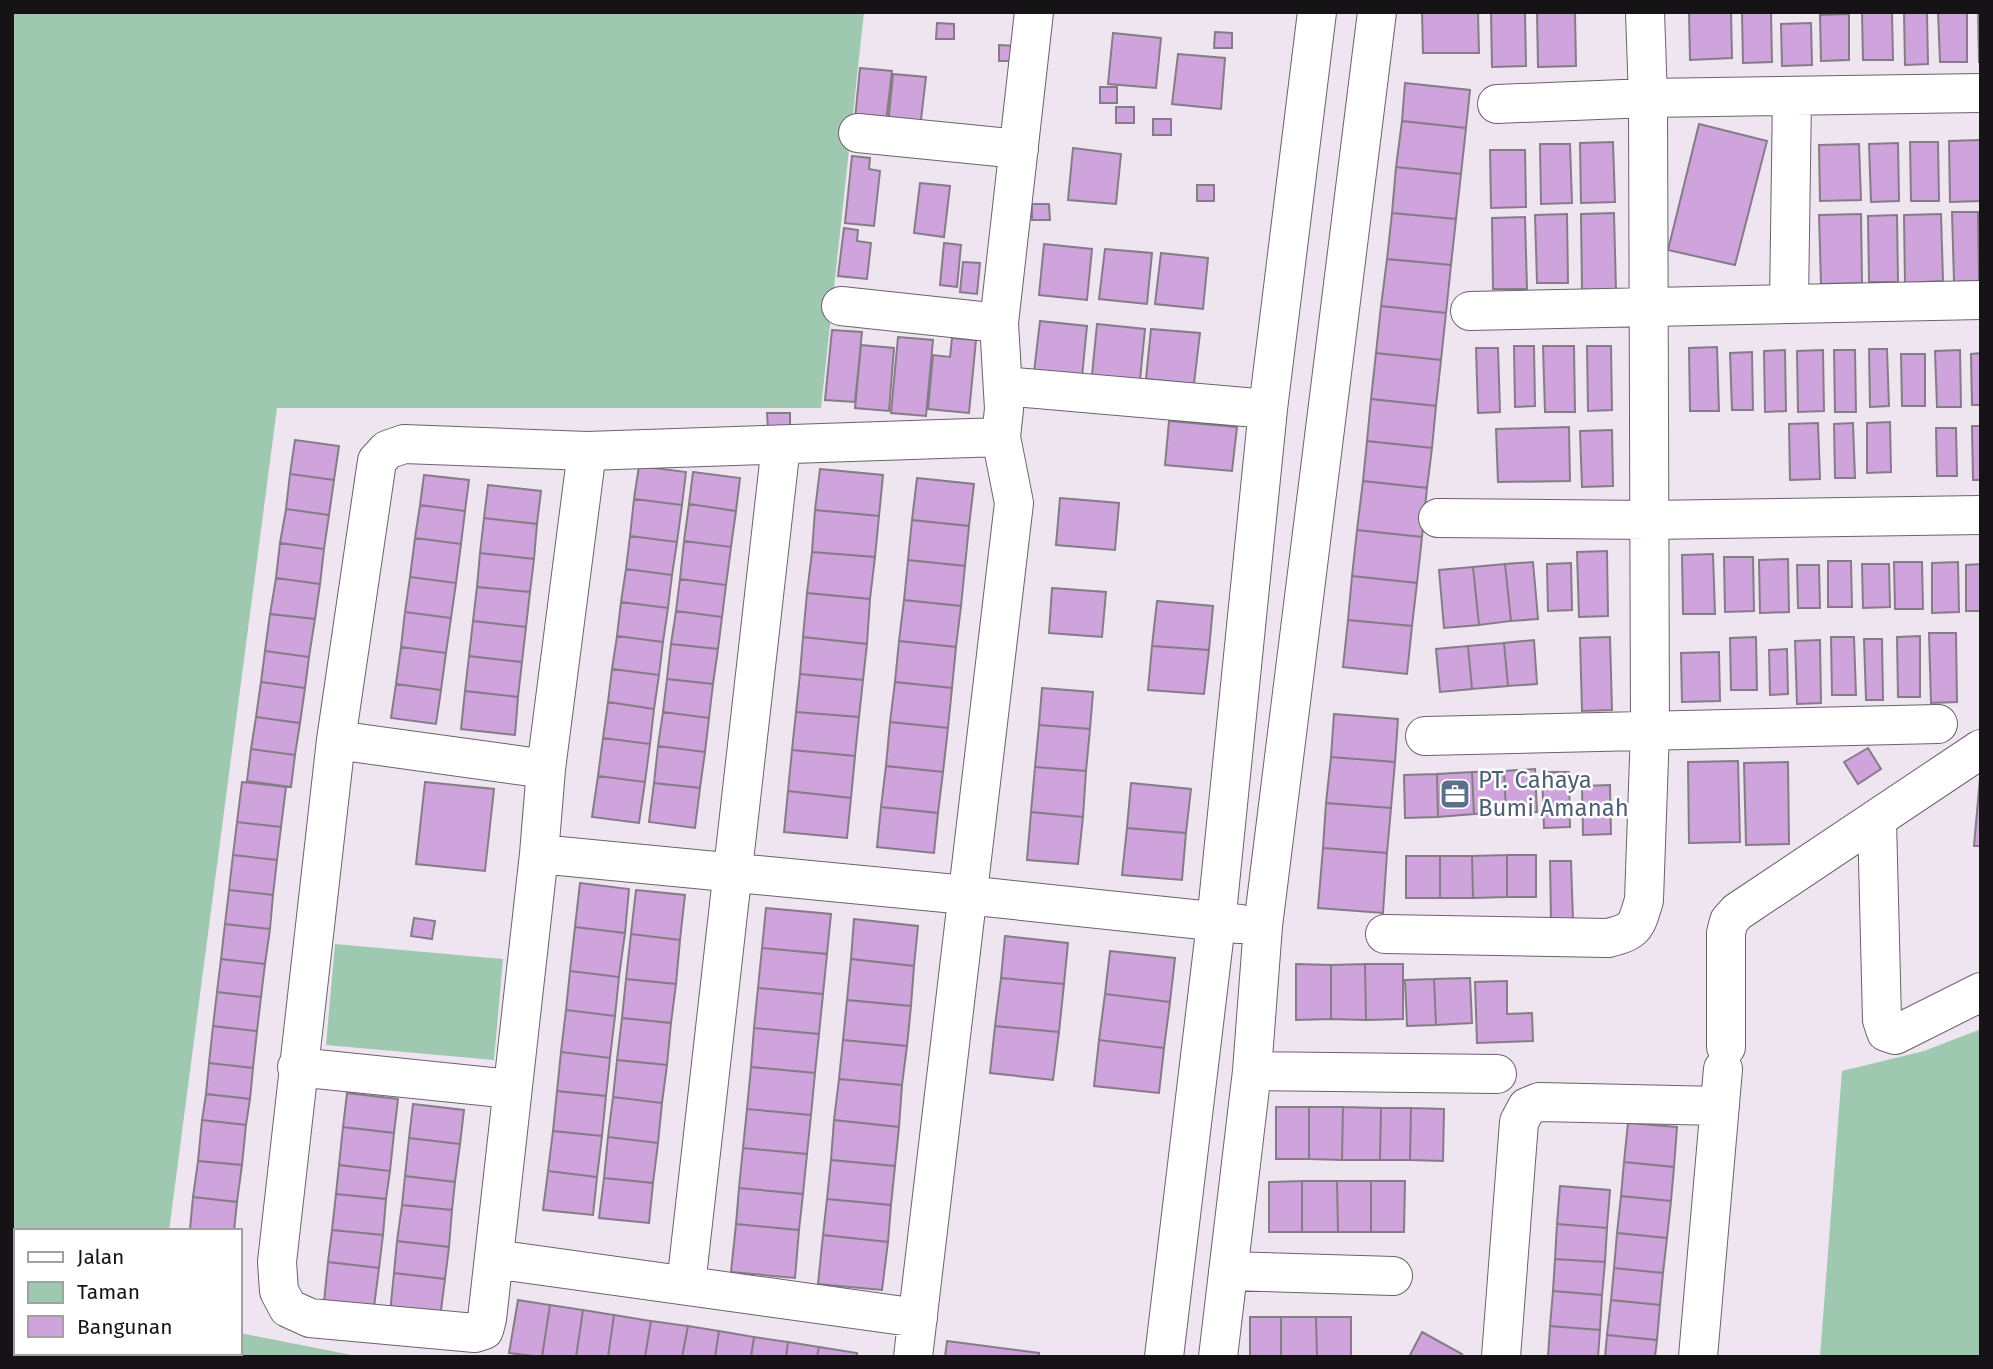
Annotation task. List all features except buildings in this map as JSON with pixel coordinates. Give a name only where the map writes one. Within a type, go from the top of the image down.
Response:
[{"type":"street","points":[[913,1357],[1014,503],[1001,437],[1003,386],[999,323],[1034,12]]},
{"type":"street","points":[[1164,1357],[1216,923],[1268,409],[1317,12]]},
{"type":"street","points":[[1218,1357],[1252,1071],[1263,926],[1377,12]]},
{"type":"street","points":[[1385,934],[1608,938],[1629,933],[1637,923],[1644,900],[1650,730],[1648,98],[1645,12]]},
{"type":"street","points":[[1497,104],[1648,98],[1981,93]]},
{"type":"street","points":[[1789,303],[1792,96]]},
{"type":"street","points":[[859,133],[1018,149]]},
{"type":"street","points":[[1470,311],[1981,300]]},
{"type":"street","points":[[841,306],[999,323]]},
{"type":"street","points":[[1003,386],[1268,409]]},
{"type":"street","points":[[587,451],[545,769],[539,853],[484,1330],[475,1333],[310,1318],[288,1308],[279,1291],[277,1262],[336,740],[377,461],[387,450],[404,444],[587,451],[1001,437]]},
{"type":"street","points":[[685,1284],[781,445]]},
{"type":"street","points":[[1438,518],[1649,520],[1981,515]]},
{"type":"street","points":[[1425,736],[1938,724]]},
{"type":"street","points":[[336,740],[545,769]]},
{"type":"street","points":[[1698,1357],[1723,1074],[1726,933],[1729,921],[1737,912],[1981,749]]},
{"type":"street","points":[[1877,820],[1882,1020],[1886,1032],[1895,1035],[1981,992]]},
{"type":"street","points":[[539,853],[1263,926]]},
{"type":"street","points":[[297,1067],[512,1089]]},
{"type":"street","points":[[1252,1071],[1497,1074]]},
{"type":"street","points":[[1501,1357],[1519,1122],[1527,1107],[1539,1101],[1723,1074]]},
{"type":"street","points":[[494,1259],[918,1318]]},
{"type":"street","points":[[1228,1271],[1393,1276]]},
{"type":"green space","points":[[12,12],[864,12],[821,408],[277,408],[169,1229],[14,1229],[14,1242]]},
{"type":"green space","points":[[335,944],[503,959],[494,1060],[326,1045]]},
{"type":"green space","points":[[1981,1029],[1981,1357],[1820,1357],[1842,1071],[1924,1051]]},
{"type":"green space","points":[[242,1333],[362,1357],[139,1357],[242,1355]]},
{"type":"place","name":"PT. Cahaya Bumi Amanah","points":[[1455,794]]}]
